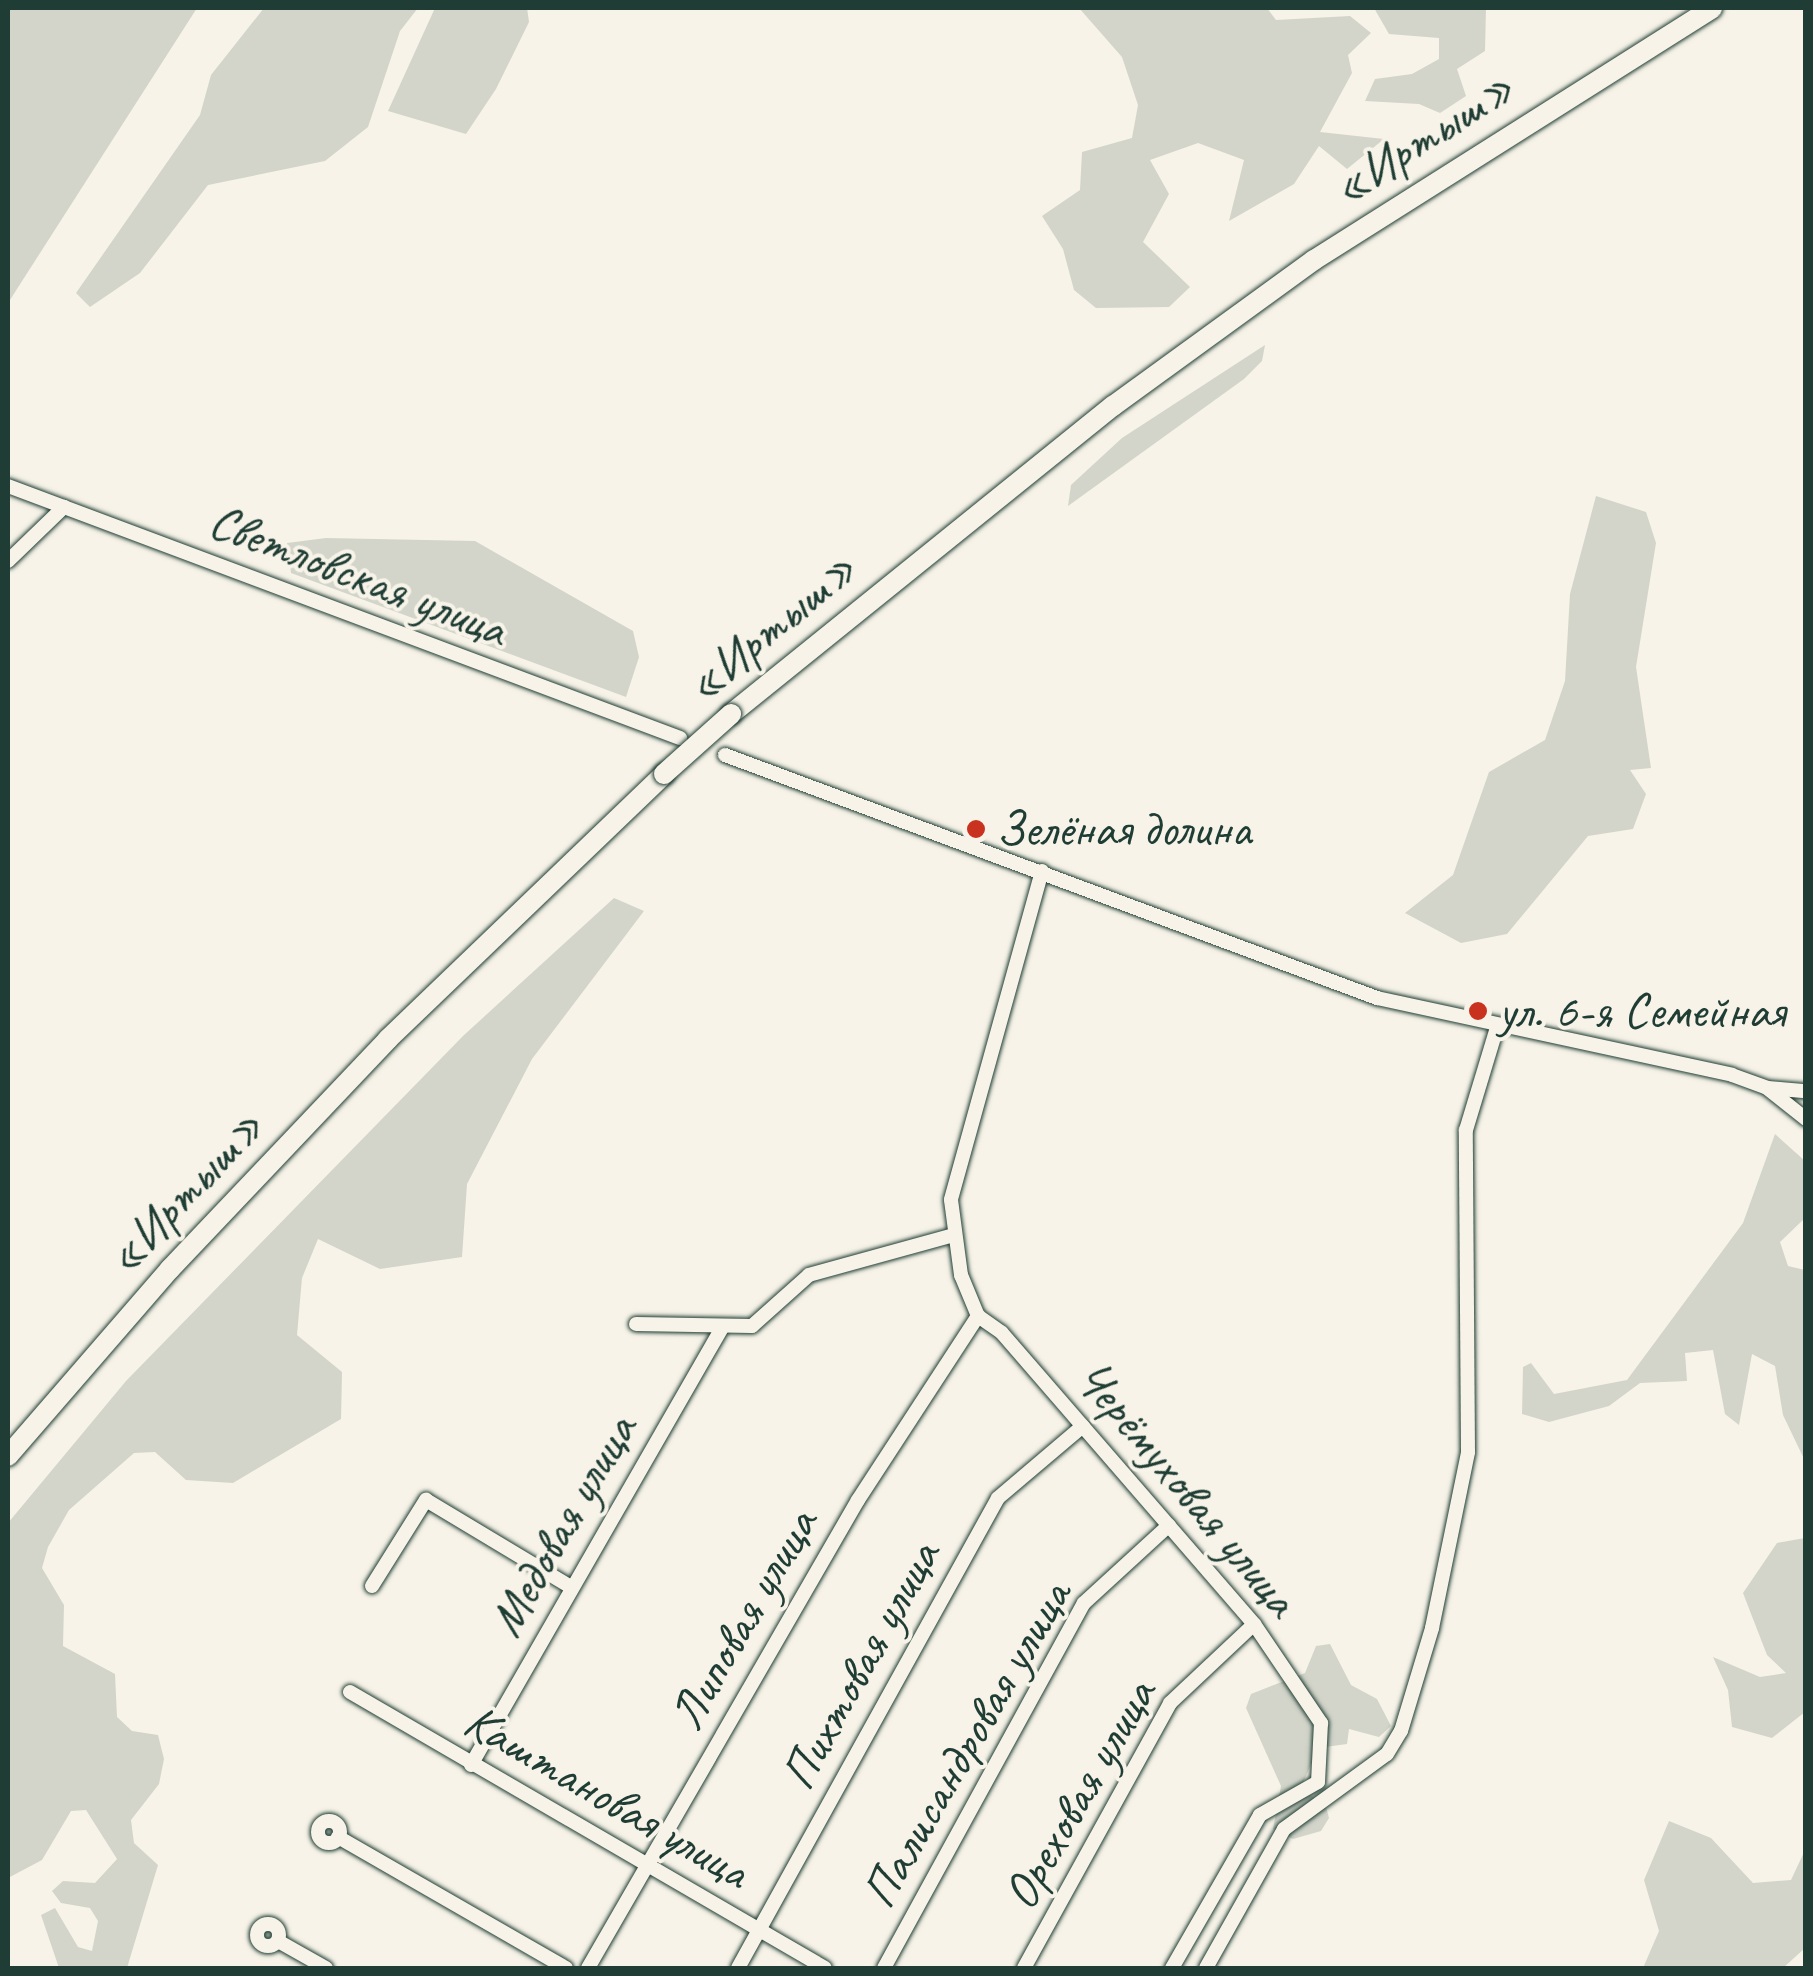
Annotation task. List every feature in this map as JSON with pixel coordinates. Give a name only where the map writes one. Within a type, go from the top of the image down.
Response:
[{"type":"highway","name":"«Иртыш»","points":[[8,1456],[375,1053],[731,714],[1113,406],[1283,282],[1712,8]]},
{"type":"street","name":"Светловская улица","points":[[8,486],[680,738]]},
{"type":"street","points":[[8,560],[64,507]]},
{"type":"street","points":[[725,755],[1377,998],[1767,1088],[1806,1092]]},
{"type":"street","points":[[978,1316],[951,1236],[951,1200],[1042,871]]},
{"type":"street","points":[[1206,1968],[1277,1838],[1394,1747],[1432,1628],[1468,1452],[1466,1130],[1497,1028]]},
{"type":"street","points":[[1767,1088],[1806,1118]]},
{"type":"street","points":[[636,1324],[723,1326],[768,1319],[809,1275],[951,1236]]},
{"type":"street","name":"Черёмуховая улица","points":[[978,1316],[1083,1426],[1254,1624],[1321,1723],[1318,1782],[1260,1815],[1172,1968]]},
{"type":"street","name":"Липовая улица","points":[[588,1968],[858,1500],[978,1316]]},
{"type":"street","name":"Медовая улица","points":[[471,1765],[723,1326]]},
{"type":"street","name":"Пихтовая улица","points":[[738,1968],[998,1498],[1083,1426]]},
{"type":"street","points":[[372,1586],[426,1500],[570,1588]]},
{"type":"street","name":"Палисандровая улица","points":[[884,1968],[1084,1603],[1169,1525]]},
{"type":"street","name":"Ореховая улица","points":[[1024,1968],[1170,1703],[1254,1624]]},
{"type":"street","name":"Каштановая улица","points":[[350,1692],[824,1968]]},
{"type":"street","points":[[338,1837],[566,1968]]},
{"type":"street","points":[[278,1941],[326,1968]]},
{"type":"shaded area","points":[[8,8],[197,8],[8,303]]},
{"type":"shaded area","points":[[264,8],[418,8],[400,31],[368,127],[325,161],[208,185],[140,273],[90,307],[76,293],[200,115],[211,75]]},
{"type":"shaded area","points":[[435,8],[527,8],[529,22],[496,89],[466,134],[388,111]]},
{"type":"shaded area","points":[[1079,8],[1267,8],[1276,20],[1350,16],[1371,33],[1348,55],[1352,73],[1320,132],[1384,139],[1347,169],[1319,146],[1294,184],[1229,221],[1244,160],[1198,143],[1150,160],[1169,194],[1143,242],[1190,287],[1169,307],[1096,308],[1074,290],[1063,249],[1042,216],[1080,190],[1082,152],[1132,138],[1138,105],[1122,57]]},
{"type":"shaded area","points":[[1374,8],[1486,8],[1485,51],[1457,69],[1466,96],[1440,113],[1419,104],[1365,101],[1375,79],[1412,74],[1439,59],[1439,38],[1389,34]]},
{"type":"shaded area","points":[[1265,345],[1262,361],[1244,379],[1068,506],[1071,485],[1122,438]]},
{"type":"shaded area","points":[[1596,496],[1646,512],[1656,543],[1636,667],[1651,768],[1630,770],[1646,794],[1633,829],[1588,836],[1507,934],[1461,943],[1405,913],[1453,875],[1489,772],[1545,740],[1565,681],[1570,594]]},
{"type":"shaded area","points":[[326,538],[475,541],[633,631],[639,657],[626,697],[291,573],[287,543]]},
{"type":"shaded area","points":[[614,898],[644,911],[532,1059],[467,1184],[462,1257],[380,1269],[318,1239],[302,1278],[297,1335],[342,1372],[341,1419],[233,1483],[186,1480],[155,1452],[134,1453],[69,1510],[48,1547],[42,1568],[64,1605],[63,1646],[115,1674],[117,1717],[132,1731],[158,1735],[164,1759],[159,1784],[131,1820],[134,1843],[158,1865],[127,1968],[59,1968],[41,1915],[55,1908],[78,1947],[92,1951],[98,1921],[90,1908],[61,1903],[52,1891],[63,1881],[95,1883],[117,1859],[86,1810],[71,1811],[42,1860],[8,1878],[8,1523],[126,1381],[463,1036]]},
{"type":"shaded area","points":[[1775,1134],[1805,1161],[1805,1218],[1780,1242],[1788,1266],[1805,1270],[1805,1461],[1783,1415],[1775,1366],[1752,1354],[1739,1425],[1725,1414],[1713,1350],[1685,1353],[1687,1381],[1640,1383],[1609,1406],[1549,1422],[1522,1414],[1523,1367],[1531,1363],[1554,1394],[1627,1380],[1743,1223]]},
{"type":"shaded area","points":[[1805,1538],[1805,1712],[1772,1738],[1732,1727],[1728,1690],[1713,1657],[1760,1677],[1786,1673],[1767,1655],[1743,1593],[1777,1543]]},
{"type":"shaded area","points":[[1330,1644],[1351,1685],[1377,1699],[1391,1726],[1379,1737],[1349,1729],[1347,1744],[1318,1748],[1300,1790],[1325,1803],[1329,1818],[1321,1831],[1293,1839],[1273,1829],[1281,1786],[1246,1708],[1251,1694],[1305,1673],[1316,1646]]},
{"type":"shaded area","points":[[1669,1821],[1711,1838],[1753,1883],[1791,1880],[1805,1850],[1805,1948],[1783,1968],[1643,1968],[1659,1931],[1644,1880]]},
{"type":"place","name":"Зелёная долина","points":[[976,829]]},
{"type":"place","name":"ул. 6-я Семейная","points":[[1478,1011]]}]
